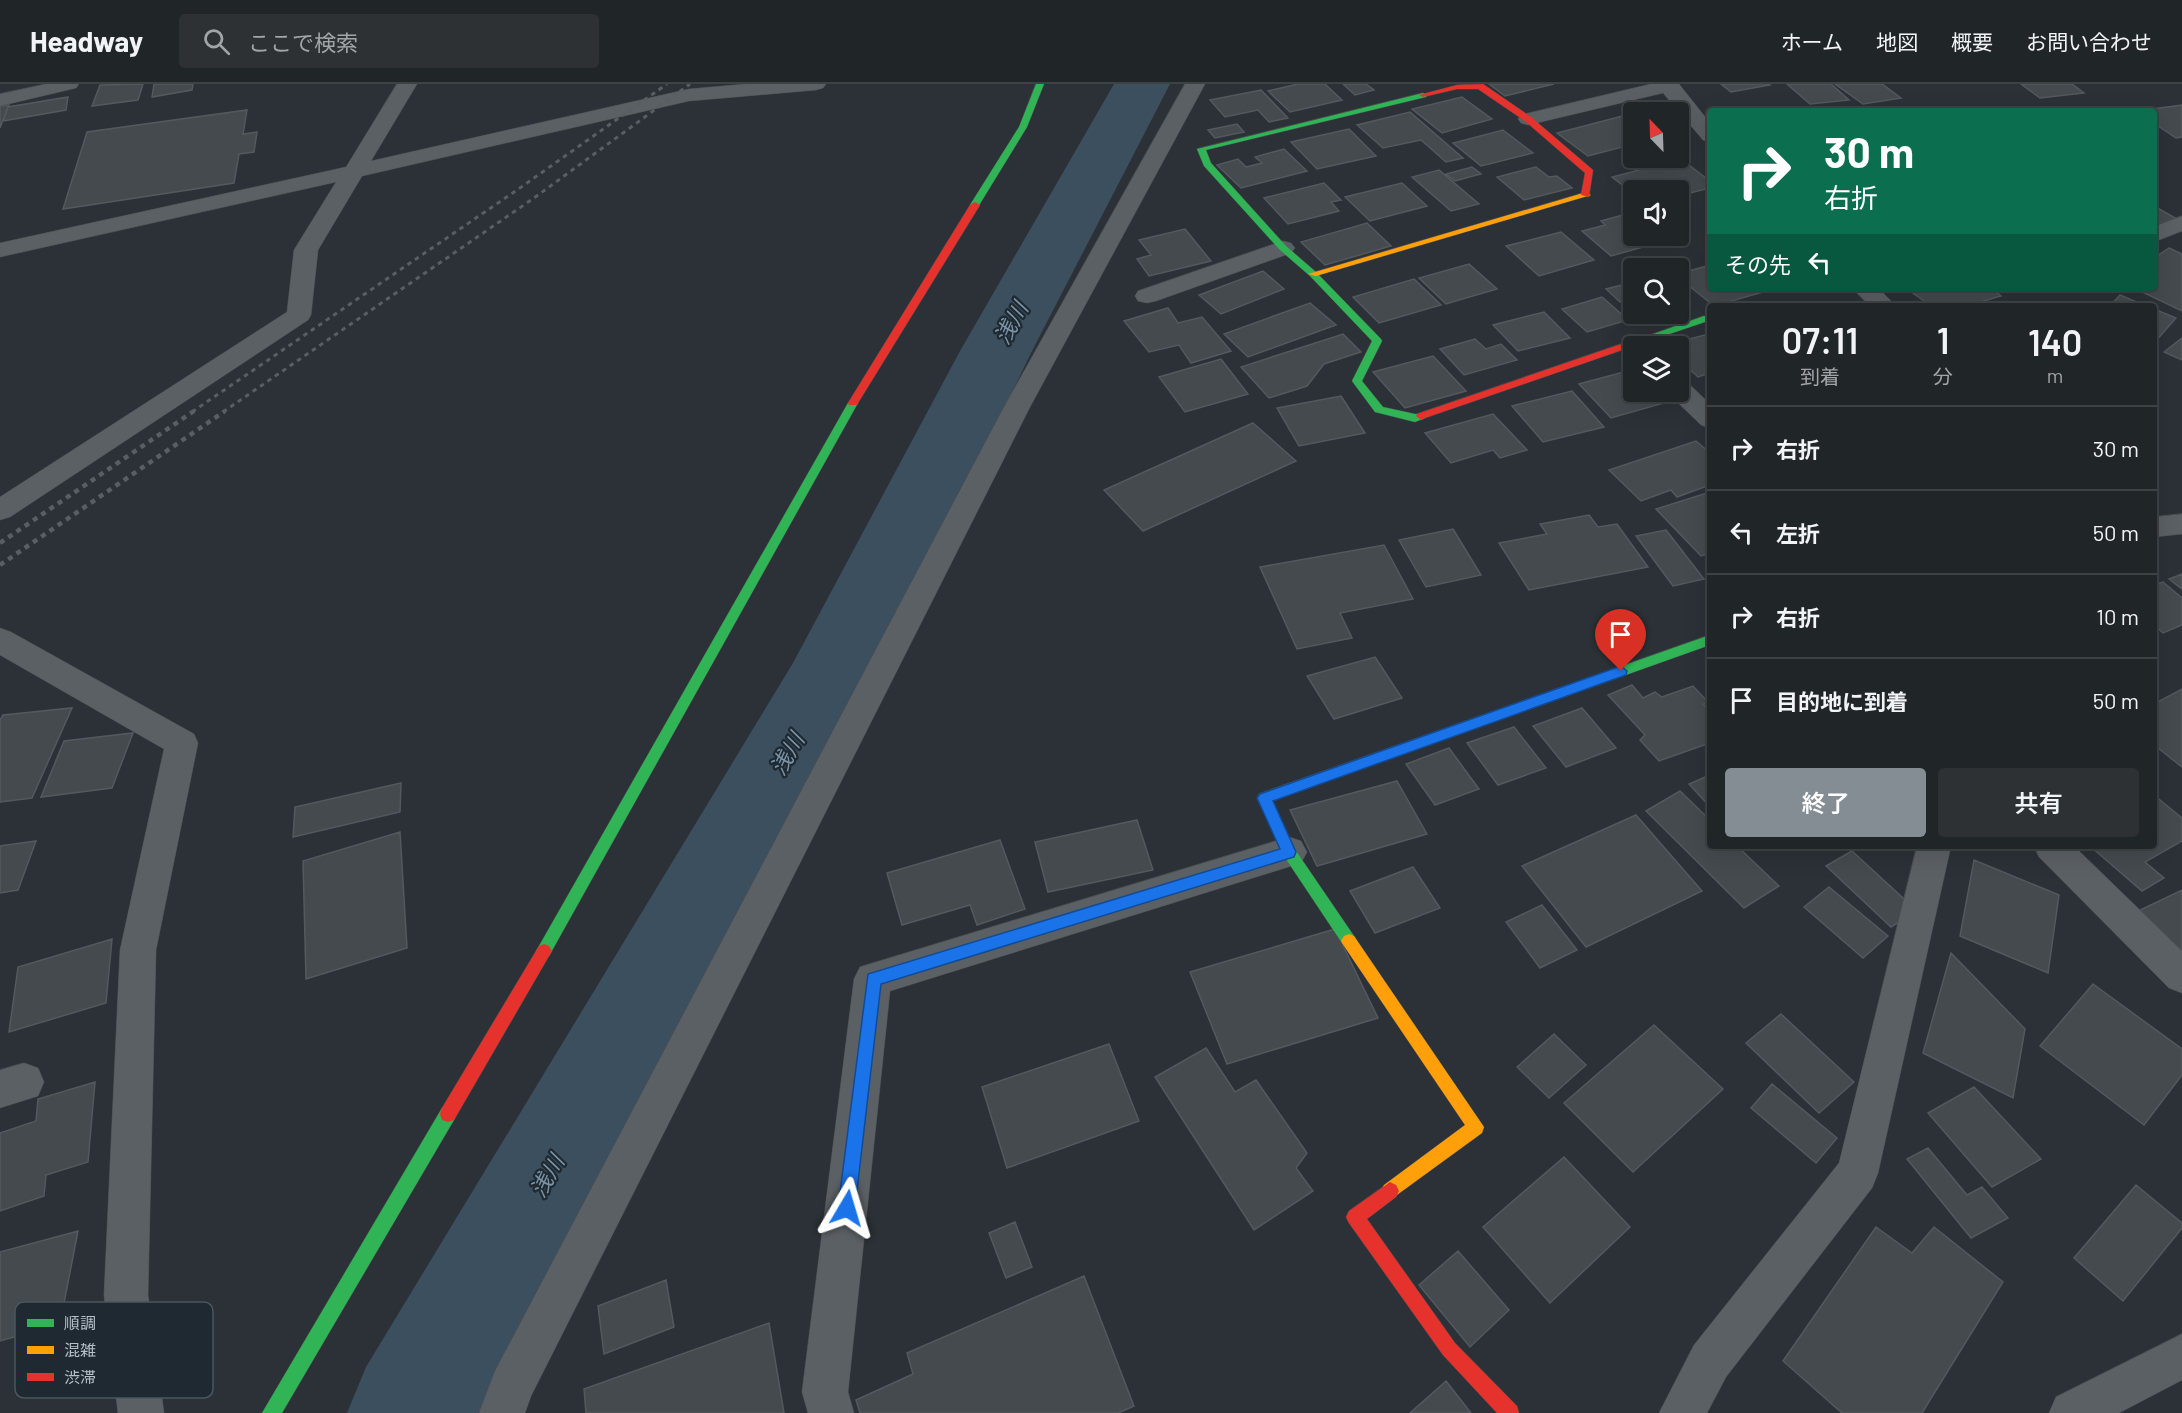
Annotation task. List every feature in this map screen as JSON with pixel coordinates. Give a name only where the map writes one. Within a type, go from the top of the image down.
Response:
[{"type":"street","points":[[0,100],[69,84]]},
{"type":"street","points":[[0,510],[299,315],[306,250],[407,84]]},
{"type":"street","points":[[0,250],[352,171],[621,102],[816,84]]},
{"type":"street","points":[[271,1413],[544,951],[864,383],[1023,127],[1040,84]]},
{"type":"street","points":[[1174,84],[1202,84]]},
{"type":"street","points":[[502,1413],[511,1387],[1017,407],[1195,84]]},
{"type":"street","points":[[1528,119],[1668,85],[1707,132]]},
{"type":"street","points":[[1313,274],[1587,195],[1590,172],[1528,119],[1480,86],[1457,87],[1201,149],[1207,164],[1283,248],[1313,274],[1377,341],[1357,381],[1379,410],[1415,418],[1623,350]]},
{"type":"street","points":[[2157,234],[2182,223]]},
{"type":"street","points":[[1147,296],[1283,248]]},
{"type":"street","points":[[1867,291],[1881,303]]},
{"type":"street","points":[[1660,336],[1704,319]]},
{"type":"street","points":[[1689,399],[1707,416]]},
{"type":"street","points":[[2157,528],[2182,524]]},
{"type":"street","points":[[0,640],[182,743],[138,950],[127,1302]]},
{"type":"street","points":[[1510,1413],[1449,1349],[1355,1217],[1476,1127],[1289,852],[1264,798],[1707,641]]},
{"type":"street","points":[[1682,1413],[1710,1361],[1857,1173],[1933,849]]},
{"type":"street","points":[[2054,849],[2182,976]]},
{"type":"street","points":[[831,1413],[825,1392],[873,979],[1289,852]]},
{"type":"street","points":[[2072,1413],[2182,1356]]},
{"type":"street","points":[[139,1398],[141,1413]]},
{"type":"building","points":[[143,84],[138,100],[92,106],[100,85]]},
{"type":"building","points":[[154,84],[193,84],[192,90],[152,97]]},
{"type":"building","points":[[1298,84],[1325,84],[1342,100],[1290,112],[1268,91]]},
{"type":"building","points":[[1343,84],[1366,84],[1374,90],[1355,95]]},
{"type":"building","points":[[1489,84],[1554,84],[1505,96]]},
{"type":"building","points":[[1721,84],[1768,84],[1770,85],[1731,92]]},
{"type":"building","points":[[1787,84],[1831,84],[1849,100],[1810,104]]},
{"type":"building","points":[[1835,84],[1882,84],[1901,98],[1863,104]]},
{"type":"building","points":[[2021,84],[2072,84],[2084,93],[2040,98]]},
{"type":"building","points":[[1261,90],[1288,118],[1269,122],[1258,110],[1225,117],[1210,100]]},
{"type":"building","points":[[68,97],[66,110],[3,121],[8,107]]},
{"type":"building","points":[[1462,97],[1492,119],[1442,133],[1412,109]]},
{"type":"building","points":[[9,105],[8,107],[0,128],[0,106]]},
{"type":"building","points":[[2182,105],[2182,137],[2176,138],[2157,125],[2157,108]]},
{"type":"building","points":[[247,110],[243,134],[257,132],[254,152],[239,154],[234,183],[63,209],[87,132]]},
{"type":"building","points":[[1410,112],[1463,158],[1446,162],[1421,140],[1383,148],[1357,125]]},
{"type":"building","points":[[1623,116],[1623,147],[1588,156],[1557,133]]},
{"type":"building","points":[[1237,124],[1244,132],[1215,138],[1208,130]]},
{"type":"building","points":[[1349,129],[1376,156],[1317,169],[1291,142]]},
{"type":"building","points":[[1503,130],[1533,153],[1481,166],[1453,143]]},
{"type":"building","points":[[1284,149],[1307,171],[1241,188],[1217,165],[1238,159],[1246,167],[1262,163],[1255,157]]},
{"type":"building","points":[[1689,165],[1707,179],[1707,189],[1689,193],[1689,180],[1623,180],[1623,186],[1612,177],[1646,168],[1689,168]]},
{"type":"building","points":[[1472,167],[1481,174],[1455,181],[1446,174]]},
{"type":"building","points":[[1536,167],[1549,177],[1557,176],[1572,188],[1524,200],[1497,177]]},
{"type":"building","points":[[1439,170],[1479,204],[1451,211],[1412,177]]},
{"type":"building","points":[[1324,183],[1341,200],[1331,202],[1339,211],[1288,224],[1264,198]]},
{"type":"building","points":[[1402,183],[1427,206],[1370,221],[1345,197]]},
{"type":"building","points":[[2157,208],[2177,219],[2157,226]]},
{"type":"building","points":[[1623,215],[1623,246],[1647,246],[1611,256],[1582,231],[1605,225],[1601,221]]},
{"type":"building","points":[[1367,223],[1391,246],[1325,265],[1301,242]]},
{"type":"building","points":[[1185,229],[1211,261],[1149,276],[1137,259],[1151,255],[1139,240]]},
{"type":"building","points":[[1561,232],[1594,260],[1539,276],[1506,246]]},
{"type":"building","points":[[2169,248],[2182,254],[2182,311],[2140,291],[2157,291],[2157,256]]},
{"type":"building","points":[[1469,264],[1497,289],[1446,304],[1419,278]]},
{"type":"building","points":[[1707,266],[1707,291],[1766,291],[1724,303],[1710,303],[1689,286],[1689,271]]},
{"type":"building","points":[[1263,271],[1284,289],[1221,314],[1199,295]]},
{"type":"building","points":[[1414,279],[1441,305],[1379,323],[1353,297]]},
{"type":"building","points":[[1623,285],[1623,301],[1620,302],[1606,289]]},
{"type":"building","points":[[1910,291],[1998,291],[1996,292],[2001,296],[1977,303],[1927,303]]},
{"type":"building","points":[[2120,295],[2139,303],[2113,303]]},
{"type":"building","points":[[1602,297],[1623,316],[1623,321],[1587,332],[1562,309]]},
{"type":"building","points":[[1310,303],[1336,325],[1248,357],[1224,334]]},
{"type":"building","points":[[1168,308],[1178,323],[1202,317],[1231,351],[1191,363],[1179,345],[1149,352],[1124,321]]},
{"type":"building","points":[[2157,310],[2176,318],[2157,340]]},
{"type":"building","points":[[1544,312],[1570,338],[1518,351],[1493,325]]},
{"type":"building","points":[[1343,334],[1361,352],[1324,364],[1307,386],[1269,398],[1241,367]]},
{"type":"building","points":[[1707,334],[1707,374],[1698,377],[1689,369],[1689,339]]},
{"type":"building","points":[[2182,338],[2182,360],[2164,352]]},
{"type":"building","points":[[1475,339],[1486,349],[1501,344],[1517,360],[1464,375],[1440,349]]},
{"type":"building","points":[[1433,356],[1466,391],[1405,408],[1373,372]]},
{"type":"building","points":[[1221,359],[1248,394],[1185,412],[1159,377]]},
{"type":"building","points":[[1623,372],[1623,402],[1664,403],[1611,418],[1579,384]]},
{"type":"building","points":[[1572,391],[1604,427],[1543,442],[1512,406]]},
{"type":"building","points":[[1341,396],[1365,433],[1299,446],[1277,408]]},
{"type":"building","points":[[1493,414],[1527,450],[1500,458],[1493,450],[1451,463],[1425,433]]},
{"type":"building","points":[[1253,423],[1296,461],[1143,531],[1104,490]]},
{"type":"building","points":[[1696,441],[1707,450],[1707,486],[1677,497],[1671,490],[1641,501],[1609,470]]},
{"type":"building","points":[[1707,493],[1707,554],[1701,556],[1656,509]]},
{"type":"building","points":[[1589,515],[1598,527],[1617,524],[1648,567],[1529,590],[1499,543],[1547,534],[1540,524]]},
{"type":"building","points":[[1453,529],[1481,575],[1426,587],[1399,540]]},
{"type":"building","points":[[1666,530],[1704,579],[1673,586],[1636,536]]},
{"type":"building","points":[[1384,545],[1413,599],[1340,613],[1352,638],[1297,649],[1260,567]]},
{"type":"building","points":[[2182,574],[2182,589],[2169,579]]},
{"type":"building","points":[[2163,582],[2182,598],[2182,625],[2163,633],[2157,628],[2157,584]]},
{"type":"building","points":[[1375,657],[1402,698],[1334,719],[1307,676]]},
{"type":"building","points":[[1632,685],[1643,698],[1655,692],[1662,697],[1693,686],[1707,701],[1707,703],[1703,704],[1707,709],[1707,744],[1659,761],[1640,740],[1645,735],[1608,695]]},
{"type":"building","points":[[2182,689],[2182,767],[2157,747],[2157,702]]},
{"type":"building","points":[[72,708],[32,798],[0,802],[0,720],[3,715]]},
{"type":"building","points":[[1582,708],[1616,748],[1566,767],[1533,726]]},
{"type":"building","points":[[1514,727],[1546,768],[1498,785],[1467,743]]},
{"type":"building","points":[[133,733],[112,788],[41,797],[64,741]]},
{"type":"building","points":[[1449,748],[1479,789],[1435,805],[1406,764]]},
{"type":"building","points":[[1707,776],[1707,804],[1689,784]]},
{"type":"building","points":[[1397,781],[1427,834],[1317,866],[1290,810]]},
{"type":"building","points":[[401,783],[400,812],[293,837],[295,807]]},
{"type":"building","points":[[1680,791],[1707,817],[1707,849],[1740,849],[1779,886],[1744,908],[1646,811]]},
{"type":"building","points":[[2157,797],[2182,818],[2182,841],[2145,862],[2164,878],[2142,891],[2093,849],[2157,849]]},
{"type":"building","points":[[1636,815],[1702,891],[1586,947],[1522,866]]},
{"type":"building","points":[[1137,820],[1153,870],[1048,892],[1035,842]]},
{"type":"building","points":[[400,832],[407,948],[306,979],[303,861]]},
{"type":"building","points":[[1000,840],[1025,909],[977,925],[970,905],[902,925],[887,873]]},
{"type":"building","points":[[36,841],[18,890],[0,893],[0,846]]},
{"type":"building","points":[[1852,851],[1917,911],[1891,927],[1826,866]]},
{"type":"building","points":[[1974,860],[2059,895],[2048,973],[1960,936]]},
{"type":"building","points":[[1413,867],[1440,908],[1375,933],[1350,891]]},
{"type":"building","points":[[1829,887],[1888,936],[1863,958],[1804,907]]},
{"type":"building","points":[[2182,890],[2182,961],[2132,914]]},
{"type":"building","points":[[1542,905],[1577,950],[1540,968],[1506,922]]},
{"type":"building","points":[[1335,929],[1378,1018],[1227,1064],[1190,972]]},
{"type":"building","points":[[112,939],[106,1003],[9,1032],[18,967]]},
{"type":"building","points":[[1951,953],[2025,1029],[2013,1098],[1923,1053]]},
{"type":"building","points":[[2093,984],[2182,1049],[2182,1075],[2144,1125],[2040,1046]]},
{"type":"building","points":[[1781,1014],[1854,1082],[1819,1113],[1746,1043]]},
{"type":"building","points":[[1654,1025],[1723,1089],[1633,1172],[1564,1103]]},
{"type":"building","points":[[1554,1034],[1586,1065],[1549,1098],[1517,1067]]},
{"type":"building","points":[[1109,1044],[1139,1121],[1007,1168],[982,1087]]},
{"type":"building","points":[[1206,1048],[1235,1092],[1256,1080],[1307,1153],[1296,1168],[1313,1191],[1254,1230],[1155,1077]]},
{"type":"building","points":[[95,1082],[88,1162],[46,1175],[44,1196],[0,1211],[0,1133],[36,1121],[38,1099]]},
{"type":"building","points":[[1772,1084],[1837,1138],[1816,1163],[1751,1108]]},
{"type":"building","points":[[1974,1087],[2041,1159],[1992,1187],[1928,1113]]},
{"type":"building","points":[[1928,1148],[1967,1195],[1982,1187],[2008,1218],[1971,1238],[1907,1159]]},
{"type":"building","points":[[1564,1157],[1630,1227],[1550,1303],[1483,1227]]},
{"type":"building","points":[[2136,1185],[2182,1223],[2182,1228],[2123,1301],[2074,1258]]},
{"type":"building","points":[[1015,1222],[1032,1267],[1006,1278],[989,1233]]},
{"type":"building","points":[[1876,1227],[1912,1253],[1934,1227],[2003,1282],[1922,1413],[1842,1413],[1783,1361]]},
{"type":"building","points":[[78,1231],[64,1302],[15,1302],[15,1337],[0,1341],[0,1252]]},
{"type":"building","points":[[1458,1251],[1509,1310],[1470,1347],[1419,1285]]},
{"type":"building","points":[[1084,1276],[1134,1406],[1118,1413],[860,1413],[856,1400],[913,1374],[907,1353]]},
{"type":"building","points":[[666,1280],[674,1327],[604,1354],[598,1306]]},
{"type":"building","points":[[769,1323],[784,1413],[586,1413],[584,1389]]},
{"type":"building","points":[[1446,1381],[1471,1413],[1410,1413]]},
{"type":"waterway","name":"浅川","points":[[412,1413],[825,688],[996,351],[1142,84]]},
{"type":"railway","points":[[192,412],[517,190],[667,84]]},
{"type":"railway","points":[[223,412],[534,198],[690,84]]},
{"type":"railway","points":[[0,543],[194,411]]},
{"type":"railway","points":[[0,565],[225,411]]},
{"type":"traffic: fast","points":[[975,205],[1023,127],[1040,84]]},
{"type":"traffic: fast","points":[[1421,416],[1415,418],[1379,410],[1357,381],[1377,341],[1313,274],[1283,248],[1207,164],[1201,149],[1423,95]]},
{"type":"traffic: fast","points":[[1654,336],[1704,319]]},
{"type":"traffic: fast","points":[[544,951],[853,403]]},
{"type":"traffic: fast","points":[[1349,941],[1289,852],[1264,798],[1707,641]]},
{"type":"traffic: fast","points":[[271,1413],[448,1114]]},
{"type":"traffic: slow","points":[[1313,274],[1586,195]]},
{"type":"traffic: slow","points":[[1349,941],[1476,1127],[1390,1191]]},
{"type":"traffic: jam","points":[[1423,95],[1457,87],[1480,86],[1528,119],[1590,172],[1586,195]]},
{"type":"traffic: jam","points":[[853,403],[975,205]]},
{"type":"traffic: jam","points":[[1421,416],[1623,346]]},
{"type":"traffic: jam","points":[[448,1114],[544,951]]},
{"type":"traffic: jam","points":[[1390,1191],[1355,1217],[1449,1349],[1510,1413]]},
{"type":"route","points":[[847,1208],[873,979],[1289,852],[1264,798],[1621,671]]}]
